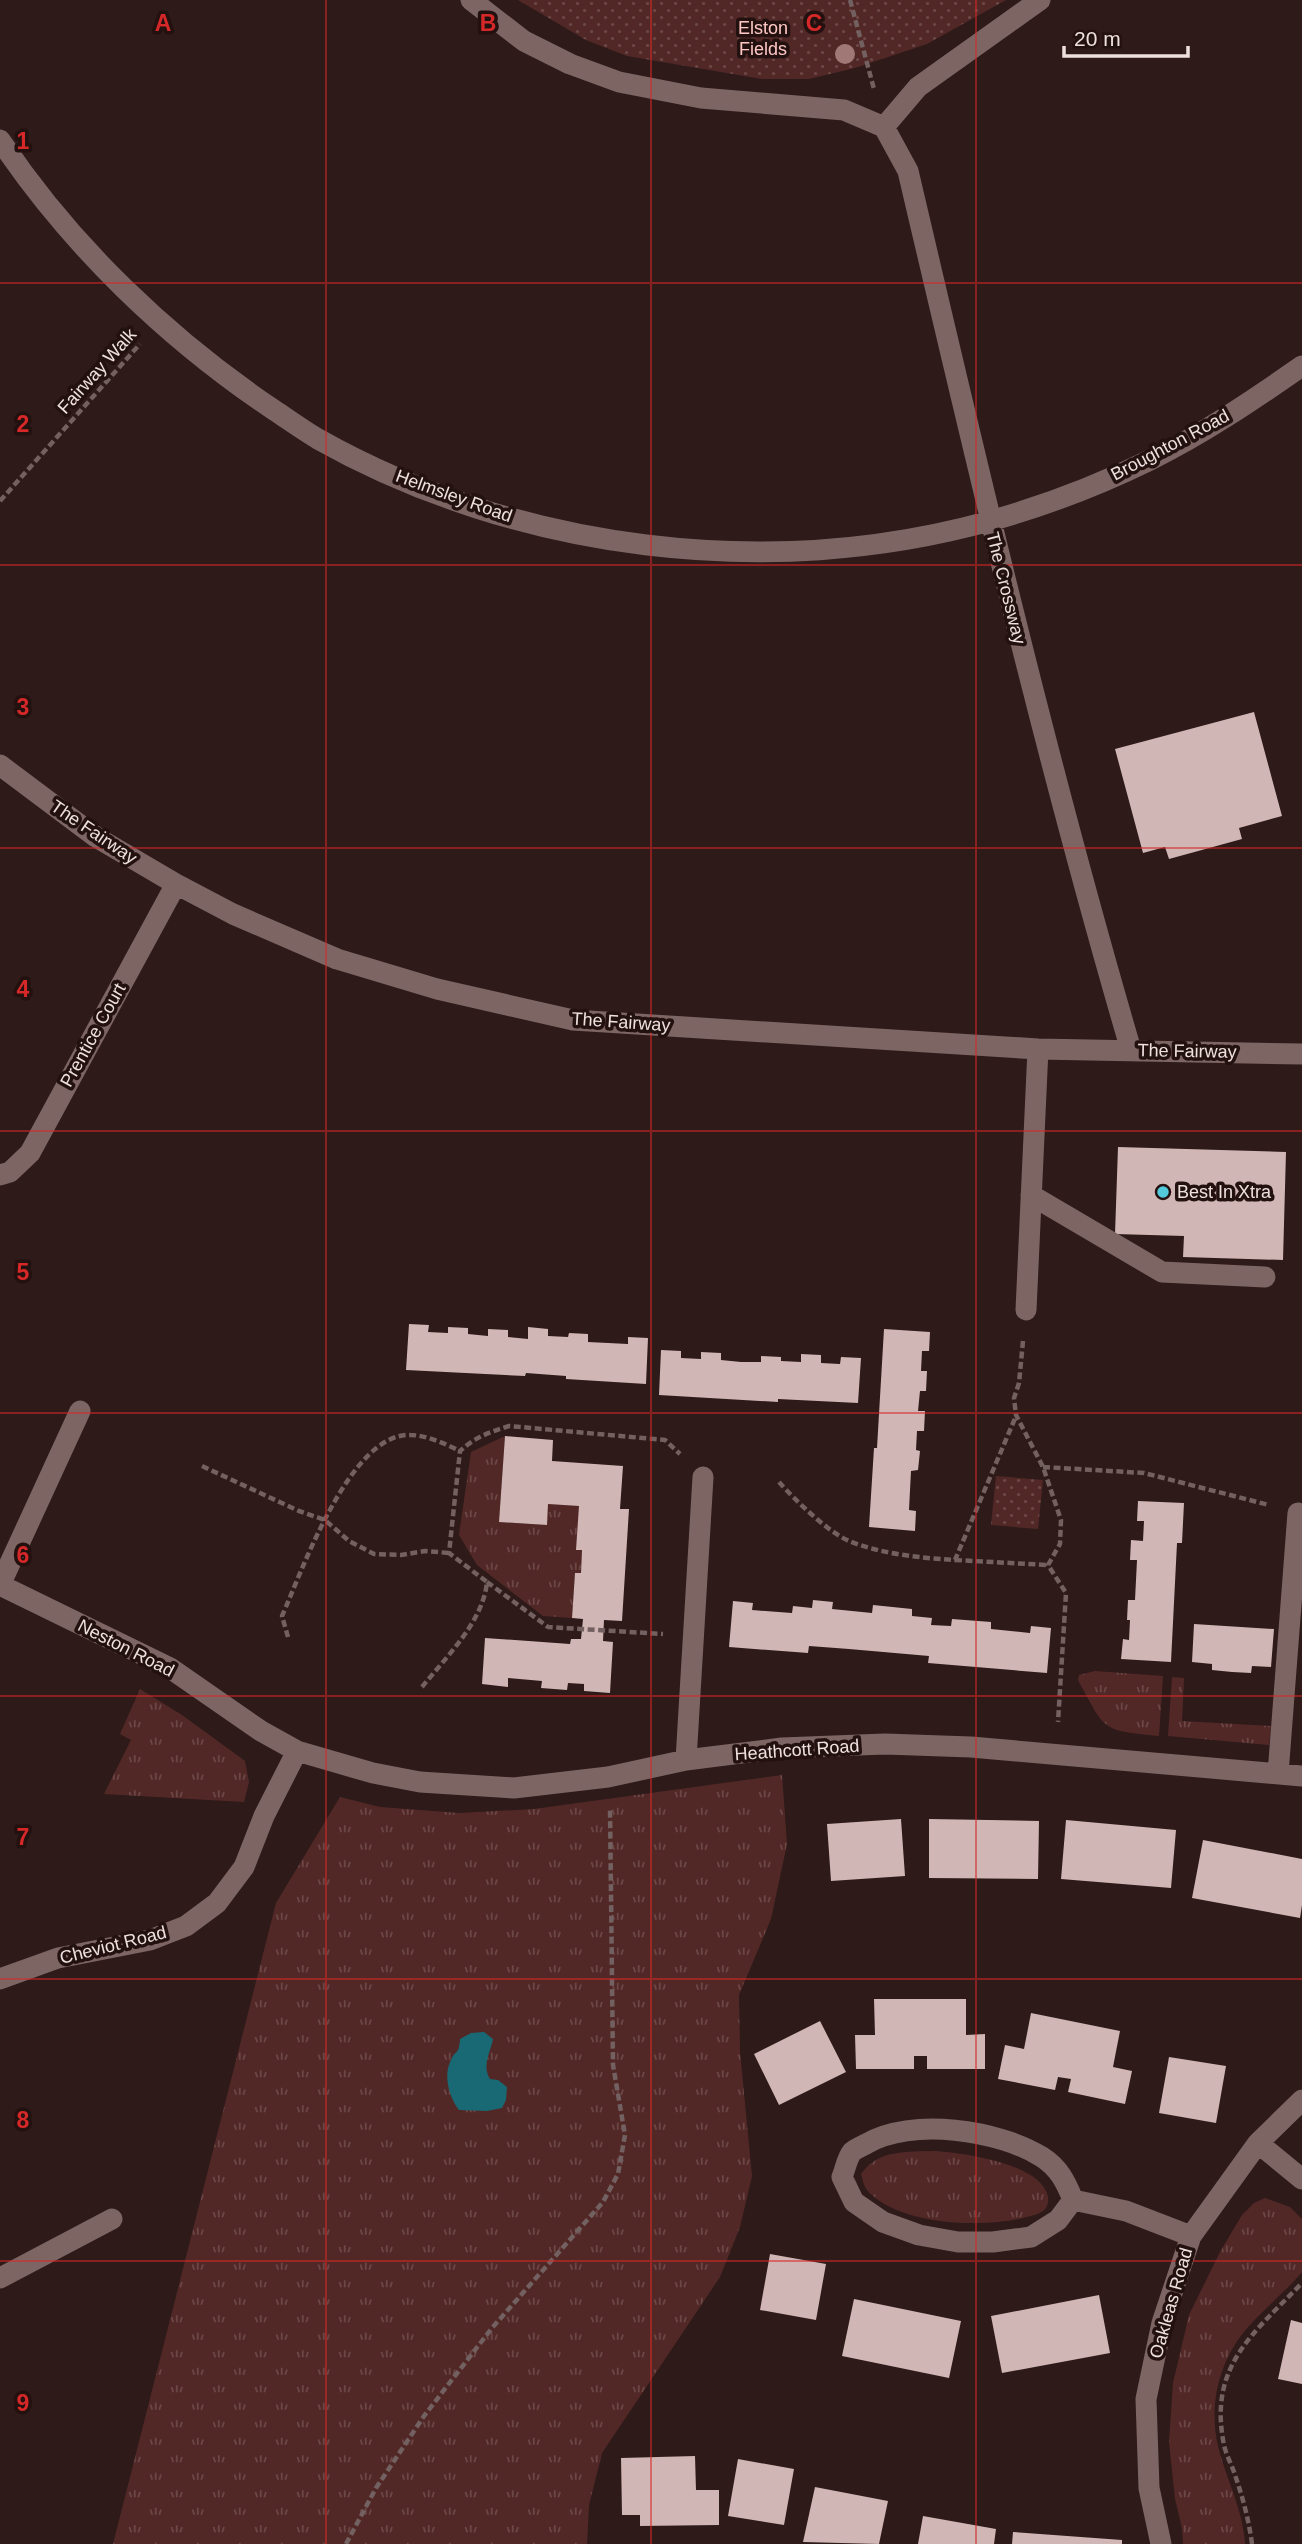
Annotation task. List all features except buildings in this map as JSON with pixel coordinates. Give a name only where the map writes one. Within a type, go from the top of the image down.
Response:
[{"type":"street","points":[[471,0],[524,41],[570,64],[619,82],[701,98],[844,110],[884,127],[918,87],[1040,0]]},
{"type":"street","name":"The Crossway","points":[[884,127],[908,171],[990,521],[1088,906],[1130,1050]]},
{"type":"street","name":"Helmsley Road","points":[[0,140],[16,164],[74,235],[159,322],[227,379],[317,439],[419,487],[515,519],[603,539],[701,550],[774,551],[851,547],[918,537],[990,521]]},
{"type":"street","name":"Broughton Road","points":[[990,521],[1071,495],[1151,460],[1243,407],[1302,366]]},
{"type":"street","name":"The Fairway","points":[[1,766],[96,837],[233,914],[337,959],[437,989],[573,1020],[1038,1049],[1302,1054]]},
{"type":"street","name":"Prentice Court","points":[[0,1175],[10,1172],[30,1153],[176,884]]},
{"type":"street","points":[[1026,1310],[1038,1049]]},
{"type":"street","points":[[1031,1195],[1162,1272],[1265,1277]]},
{"type":"street","points":[[0,1585],[80,1411]]},
{"type":"street","points":[[686,1760],[703,1477]]},
{"type":"street","points":[[1278,1774],[1298,1568],[1298,1513]]},
{"type":"street","name":"Neston Road","points":[[0,1585],[170,1668],[297,1751]]},
{"type":"street","name":"Heathcott Road","points":[[297,1751],[373,1773],[420,1782],[514,1788],[608,1777],[686,1760],[782,1748],[886,1744],[971,1747],[1302,1776]]},
{"type":"street","name":"Cheviot Road","points":[[0,1979],[58,1958],[150,1940],[186,1926],[216,1903],[244,1867],[264,1816],[297,1751]]},
{"type":"street","name":"Oakleas Road","points":[[1161,2544],[1149,2488],[1146,2399],[1162,2323],[1191,2236],[1258,2143],[1302,2100]]},
{"type":"street","points":[[946,2130],[985,2135],[1014,2143],[1044,2158],[1063,2175],[1073,2200],[1058,2220],[1031,2236],[993,2242],[957,2242],[919,2235],[883,2222],[854,2202],[842,2177],[852,2152],[875,2138],[908,2131],[946,2130]]},
{"type":"street","points":[[1258,2143],[1302,2179]]},
{"type":"street","points":[[1073,2200],[1126,2211],[1191,2236]]},
{"type":"street","points":[[0,2278],[112,2219]]},
{"type":"path","points":[[850,0],[884,127]]},
{"type":"path","name":"Fairway Walk","points":[[0,501],[159,322]]},
{"type":"path","points":[[1026,1310],[1019,1382],[1014,1398],[1016,1415],[1043,1467],[1061,1520],[1060,1544],[1048,1565]]},
{"type":"path","points":[[955,1560],[1016,1415]]},
{"type":"path","points":[[449,1553],[460,1451],[470,1441],[488,1432],[509,1426],[665,1440],[703,1477]]},
{"type":"path","points":[[288,1637],[282,1616],[337,1494],[358,1464],[380,1446],[396,1437],[410,1434],[446,1444],[460,1451]]},
{"type":"path","points":[[202,1466],[299,1511],[325,1520],[349,1541],[374,1554],[401,1555],[425,1551],[449,1553],[548,1627],[694,1636]]},
{"type":"path","points":[[1043,1467],[1144,1474],[1298,1513]]},
{"type":"path","points":[[779,1482],[794,1498],[847,1540],[926,1558],[1048,1565]]},
{"type":"path","points":[[1048,1565],[1066,1592],[1056,1755]]},
{"type":"path","points":[[422,1687],[464,1636],[485,1598],[487,1582]]},
{"type":"path","points":[[346,2544],[376,2488],[424,2416],[492,2328],[603,2202],[618,2174],[625,2135],[613,2065],[608,1777]]},
{"type":"path","points":[[1252,2544],[1249,2521],[1224,2445],[1221,2411],[1224,2378],[1246,2340],[1302,2283]]},
{"type":"green space","name":"Elston Fields","points":[[518,0],[1006,0],[927,44],[855,68],[809,79],[762,79],[627,56],[586,40]]},
{"type":"green space","points":[[505,1436],[499,1522],[546,1525],[548,1504],[579,1506],[581,1573],[575,1574],[572,1618],[543,1616],[477,1565],[459,1535],[471,1452]]},
{"type":"green space","points":[[996,1476],[1043,1480],[1038,1529],[991,1525]]},
{"type":"green space","points":[[1095,1671],[1163,1676],[1159,1736],[1125,1732],[1100,1719],[1078,1680],[1079,1675]]},
{"type":"green space","points":[[1172,1677],[1184,1678],[1182,1721],[1271,1726],[1269,1745],[1168,1736]]},
{"type":"green space","points":[[140,1689],[182,1715],[245,1761],[249,1782],[244,1802],[104,1794],[131,1740],[120,1734]]},
{"type":"green space","points":[[782,1775],[787,1844],[771,1919],[739,1995],[740,2052],[752,2176],[740,2227],[720,2277],[602,2453],[589,2505],[587,2544],[113,2544],[276,1903],[340,1797],[380,1807],[459,1813],[534,1809]]},
{"type":"green space","points":[[935,2151],[981,2157],[1017,2168],[1043,2185],[1048,2197],[1047,2207],[1036,2214],[1006,2221],[943,2221],[901,2212],[884,2204],[865,2187],[861,2174],[876,2160],[904,2152]]},
{"type":"green space","points":[[1265,2198],[1290,2207],[1302,2219],[1302,2272],[1239,2339],[1219,2382],[1215,2430],[1241,2519],[1245,2544],[1183,2544],[1169,2442],[1173,2383],[1189,2315],[1220,2252],[1242,2215],[1254,2203]]},
{"type":"water","points":[[484,2032],[493,2039],[487,2064],[488,2074],[490,2079],[498,2080],[507,2087],[506,2100],[502,2108],[487,2111],[459,2110],[452,2099],[447,2072],[458,2050],[460,2039],[471,2033]]},
{"type":"place","name":"Best In Xtra","points":[[1163,1192]]}]
